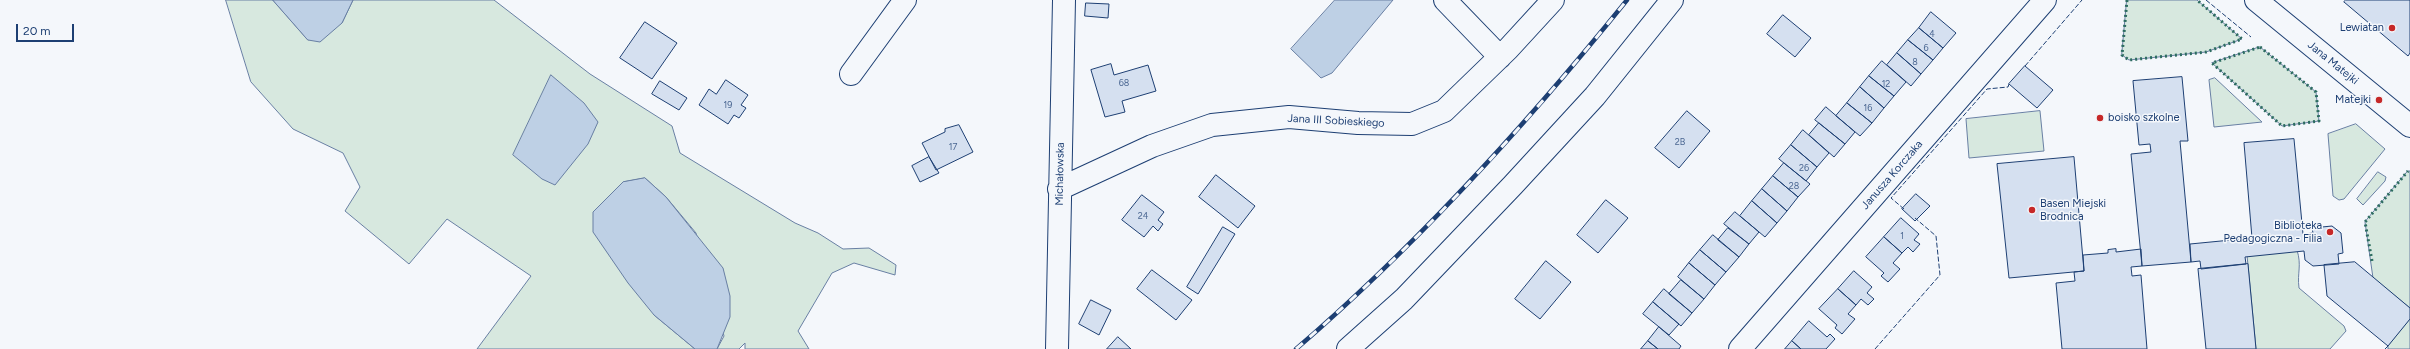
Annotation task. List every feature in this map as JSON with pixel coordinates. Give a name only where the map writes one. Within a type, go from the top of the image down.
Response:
[{"type":"street","points":[[851,74],[905,0]]},
{"type":"street","name":"Michałowska","points":[[1057,349],[1059,189],[1064,0]]},
{"type":"street","points":[[1445,0],[1500,57]]},
{"type":"street","name":"Jana III Sobieskiego","points":[[1059,189],[1152,146],[1212,125],[1289,117],[1358,123],[1412,124],[1444,111],[1500,57],[1553,0]]},
{"type":"street","points":[[1348,349],[1404,299],[1514,185],[1595,96],[1672,0]]},
{"type":"street","name":"Janusza Korczaka","points":[[1740,349],[2045,0]]},
{"type":"street","name":"Jana Matejki","points":[[2256,0],[2410,126]]},
{"type":"shaded area","points":[[226,0],[273,0],[308,40],[342,23],[353,0],[494,0],[590,74],[672,126],[680,153],[795,223],[818,233],[843,249],[869,248],[896,265],[895,275],[854,263],[832,273],[798,331],[809,349],[745,349],[745,343],[739,349],[717,349],[724,336],[696,233],[666,197],[645,178],[623,182],[654,315],[695,349],[477,349],[531,276],[447,219],[409,264],[345,211],[360,187],[343,153],[293,129],[251,82]]},
{"type":"shaded area","points":[[2127,0],[2197,0],[2242,39],[2206,52],[2129,60],[2122,55]]},
{"type":"shaded area","points":[[2260,47],[2316,92],[2319,121],[2282,126],[2212,63]]},
{"type":"shaded area","points":[[2215,78],[2262,122],[2214,127],[2209,80]]},
{"type":"shaded area","points":[[2040,111],[2044,151],[1969,158],[1966,119]]},
{"type":"shaded area","points":[[2356,124],[2385,149],[2344,199],[2339,200],[2333,196],[2328,134]]},
{"type":"shaded area","points":[[2408,171],[2410,171],[2410,308],[2373,278],[2365,222]]},
{"type":"shaded area","points":[[2378,172],[2386,177],[2385,181],[2363,205],[2357,199]]},
{"type":"shaded area","points":[[2297,250],[2299,260],[2299,288],[2344,326],[2346,331],[2330,349],[2256,349],[2247,255]]},
{"type":"shaded area","points":[[2410,319],[2410,349],[2388,349],[2388,346]]},
{"type":"water","points":[[273,0],[353,0],[342,23],[320,42],[308,40]]},
{"type":"water","points":[[1335,0],[1393,0],[1332,73],[1321,78],[1291,49]]},
{"type":"water","points":[[551,75],[584,103],[598,122],[588,144],[555,185],[542,179],[513,155]]},
{"type":"water","points":[[645,178],[666,197],[723,268],[730,296],[730,317],[717,349],[695,349],[654,315],[628,283],[593,232],[593,212],[623,182]]},
{"type":"building","name":"Lewiatan","points":[[2346,0],[2410,0],[2410,53],[2408,56],[2344,2]]},
{"type":"building","points":[[1086,3],[1109,4],[1108,18],[1085,16]]},
{"type":"building","points":[[1931,12],[1956,33],[1943,48],[1919,28]]},
{"type":"building","points":[[1783,15],[1811,38],[1795,57],[1767,34]]},
{"type":"building","points":[[645,22],[677,43],[652,79],[620,58]]},
{"type":"building","points":[[1919,28],[1943,48],[1933,60],[1908,40]]},
{"type":"building","points":[[1908,40],[1933,60],[1921,74],[1897,53]]},
{"type":"building","points":[[1897,53],[1921,74],[1911,86],[1887,65]]},
{"type":"building","points":[[1882,61],[1906,82],[1894,96],[1869,76]]},
{"type":"building","points":[[1111,64],[1114,75],[1148,65],[1156,91],[1122,101],[1125,112],[1105,117],[1091,70]]},
{"type":"building","points":[[2025,66],[2053,90],[2037,108],[2009,84]]},
{"type":"building","points":[[1869,76],[1894,96],[1884,108],[1860,87]]},
{"type":"building","points":[[2182,77],[2188,141],[2180,141],[2191,262],[2142,266],[2131,154],[2151,152],[2150,144],[2139,145],[2133,81]]},
{"type":"building","points":[[726,80],[748,95],[741,105],[746,108],[739,118],[734,115],[728,124],[699,105],[709,89],[716,94]]},
{"type":"building","points":[[660,81],[687,98],[679,110],[652,94]]},
{"type":"building","points":[[1860,87],[1884,108],[1872,123],[1847,103]]},
{"type":"building","points":[[1847,103],[1872,123],[1860,136],[1836,116]]},
{"type":"building","points":[[1826,107],[1855,132],[1845,144],[1815,120]]},
{"type":"building","points":[[1687,111],[1710,131],[1679,168],[1655,148]]},
{"type":"building","points":[[1819,123],[1845,144],[1834,157],[1809,135]]},
{"type":"building","points":[[959,125],[973,152],[936,170],[922,143],[945,132],[945,129]]},
{"type":"building","points":[[1803,130],[1829,153],[1817,167],[1791,145]]},
{"type":"building","points":[[2294,139],[2303,234],[2313,233],[2312,228],[2332,226],[2341,233],[2343,253],[2338,254],[2339,264],[2313,266],[2305,260],[2304,251],[2245,257],[2246,264],[2201,269],[2200,261],[2191,262],[2190,244],[2252,238],[2244,143]]},
{"type":"building","points":[[1791,145],[1817,167],[1806,181],[1779,159]]},
{"type":"building","points":[[929,157],[939,173],[920,182],[912,166]]},
{"type":"building","points":[[2074,157],[2084,271],[2009,278],[1997,164]]},
{"type":"building","points":[[1784,163],[1810,184],[1798,197],[1773,176]]},
{"type":"building","points":[[1216,175],[1255,206],[1238,228],[1199,197]]},
{"type":"building","points":[[1773,176],[1798,197],[1787,211],[1762,189]]},
{"type":"building","points":[[1762,189],[1787,211],[1777,223],[1752,201]]},
{"type":"building","points":[[1916,194],[1930,206],[1915,221],[1902,209]]},
{"type":"building","points":[[1142,195],[1164,212],[1158,220],[1163,224],[1158,231],[1153,226],[1144,237],[1122,220]]},
{"type":"building","points":[[1606,200],[1628,218],[1598,253],[1577,235]]},
{"type":"building","points":[[1752,201],[1777,223],[1765,237],[1740,216]]},
{"type":"building","points":[[1735,212],[1759,232],[1749,244],[1724,224]]},
{"type":"building","points":[[1901,218],[1919,234],[1914,240],[1920,244],[1913,252],[1908,247],[1902,253],[1884,237]]},
{"type":"building","points":[[1223,227],[1235,234],[1198,294],[1187,287]]},
{"type":"building","points":[[1728,228],[1749,244],[1739,257],[1718,240]]},
{"type":"building","points":[[1713,235],[1739,257],[1726,272],[1700,250]]},
{"type":"building","points":[[1884,237],[1902,253],[1893,263],[1900,269],[1888,282],[1881,276],[1884,273],[1866,257]]},
{"type":"building","points":[[2116,249],[2116,252],[2141,249],[2142,266],[2131,267],[2132,276],[2141,275],[2147,349],[2062,349],[2056,283],[2075,281],[2074,272],[2084,271],[2083,255],[2108,253],[2108,250]]},
{"type":"building","points":[[1700,250],[1726,272],[1715,285],[1689,263]]},
{"type":"building","points":[[1546,261],[1571,282],[1540,319],[1515,299]]},
{"type":"building","points":[[2355,262],[2410,308],[2410,319],[2388,346],[2327,296],[2324,265]]},
{"type":"building","points":[[1689,263],[1715,285],[1704,299],[1678,277]]},
{"type":"building","points":[[2248,264],[2256,349],[2206,349],[2198,269]]},
{"type":"building","points":[[1152,270],[1192,300],[1176,320],[1137,289]]},
{"type":"building","points":[[1854,271],[1872,287],[1867,293],[1874,299],[1868,305],[1861,299],[1856,305],[1838,289]]},
{"type":"building","points":[[1681,280],[1704,299],[1692,313],[1669,294]]},
{"type":"building","points":[[1664,289],[1692,313],[1681,326],[1653,302]]},
{"type":"building","points":[[1838,289],[1856,305],[1848,314],[1855,319],[1842,334],[1835,328],[1837,325],[1819,309]]},
{"type":"building","points":[[1091,300],[1111,310],[1099,335],[1079,324]]},
{"type":"building","points":[[1653,302],[1679,324],[1669,335],[1643,314]]},
{"type":"building","points":[[1809,321],[1827,337],[1830,334],[1835,339],[1826,349],[1801,349],[1792,341]]},
{"type":"building","points":[[1659,327],[1681,346],[1679,349],[1658,349],[1648,341]]},
{"type":"building","points":[[1118,337],[1131,349],[1107,349]]},
{"type":"building","points":[[1648,341],[1658,349],[1641,349]]},
{"type":"building","points":[[1792,341],[1801,349],[1785,349]]},
{"type":"railway","points":[[1296,349],[1385,268],[1469,182],[1550,92],[1627,0]]},
{"type":"hedge","points":[[2127,0],[2122,55],[2129,60],[2206,52],[2242,39],[2197,0]]},
{"type":"hedge","points":[[2260,47],[2316,92],[2319,121],[2282,126],[2212,63],[2260,47]]},
{"type":"hedge","points":[[2372,261],[2365,222],[2408,171]]},
{"type":"fence","points":[[2025,66],[2082,0]]},
{"type":"fence","points":[[2206,0],[2251,37]]},
{"type":"fence","points":[[1904,209],[1891,198],[1987,89],[2008,87],[2009,84]]},
{"type":"fence","points":[[1875,349],[1940,275],[1936,236],[1915,218]]},
{"type":"fence","points":[[2385,349],[2388,346]]},
{"type":"place","name":"Lewiatan","points":[[2392,28]]},
{"type":"place","name":"Matejki","points":[[2379,100]]},
{"type":"place","name":"boisko szkolne","points":[[2100,118]]},
{"type":"place","name":"Basen Miejski Brodnica","points":[[2032,210]]},
{"type":"place","name":"Biblioteka Pedagogiczna - Filia","points":[[2330,232]]}]
